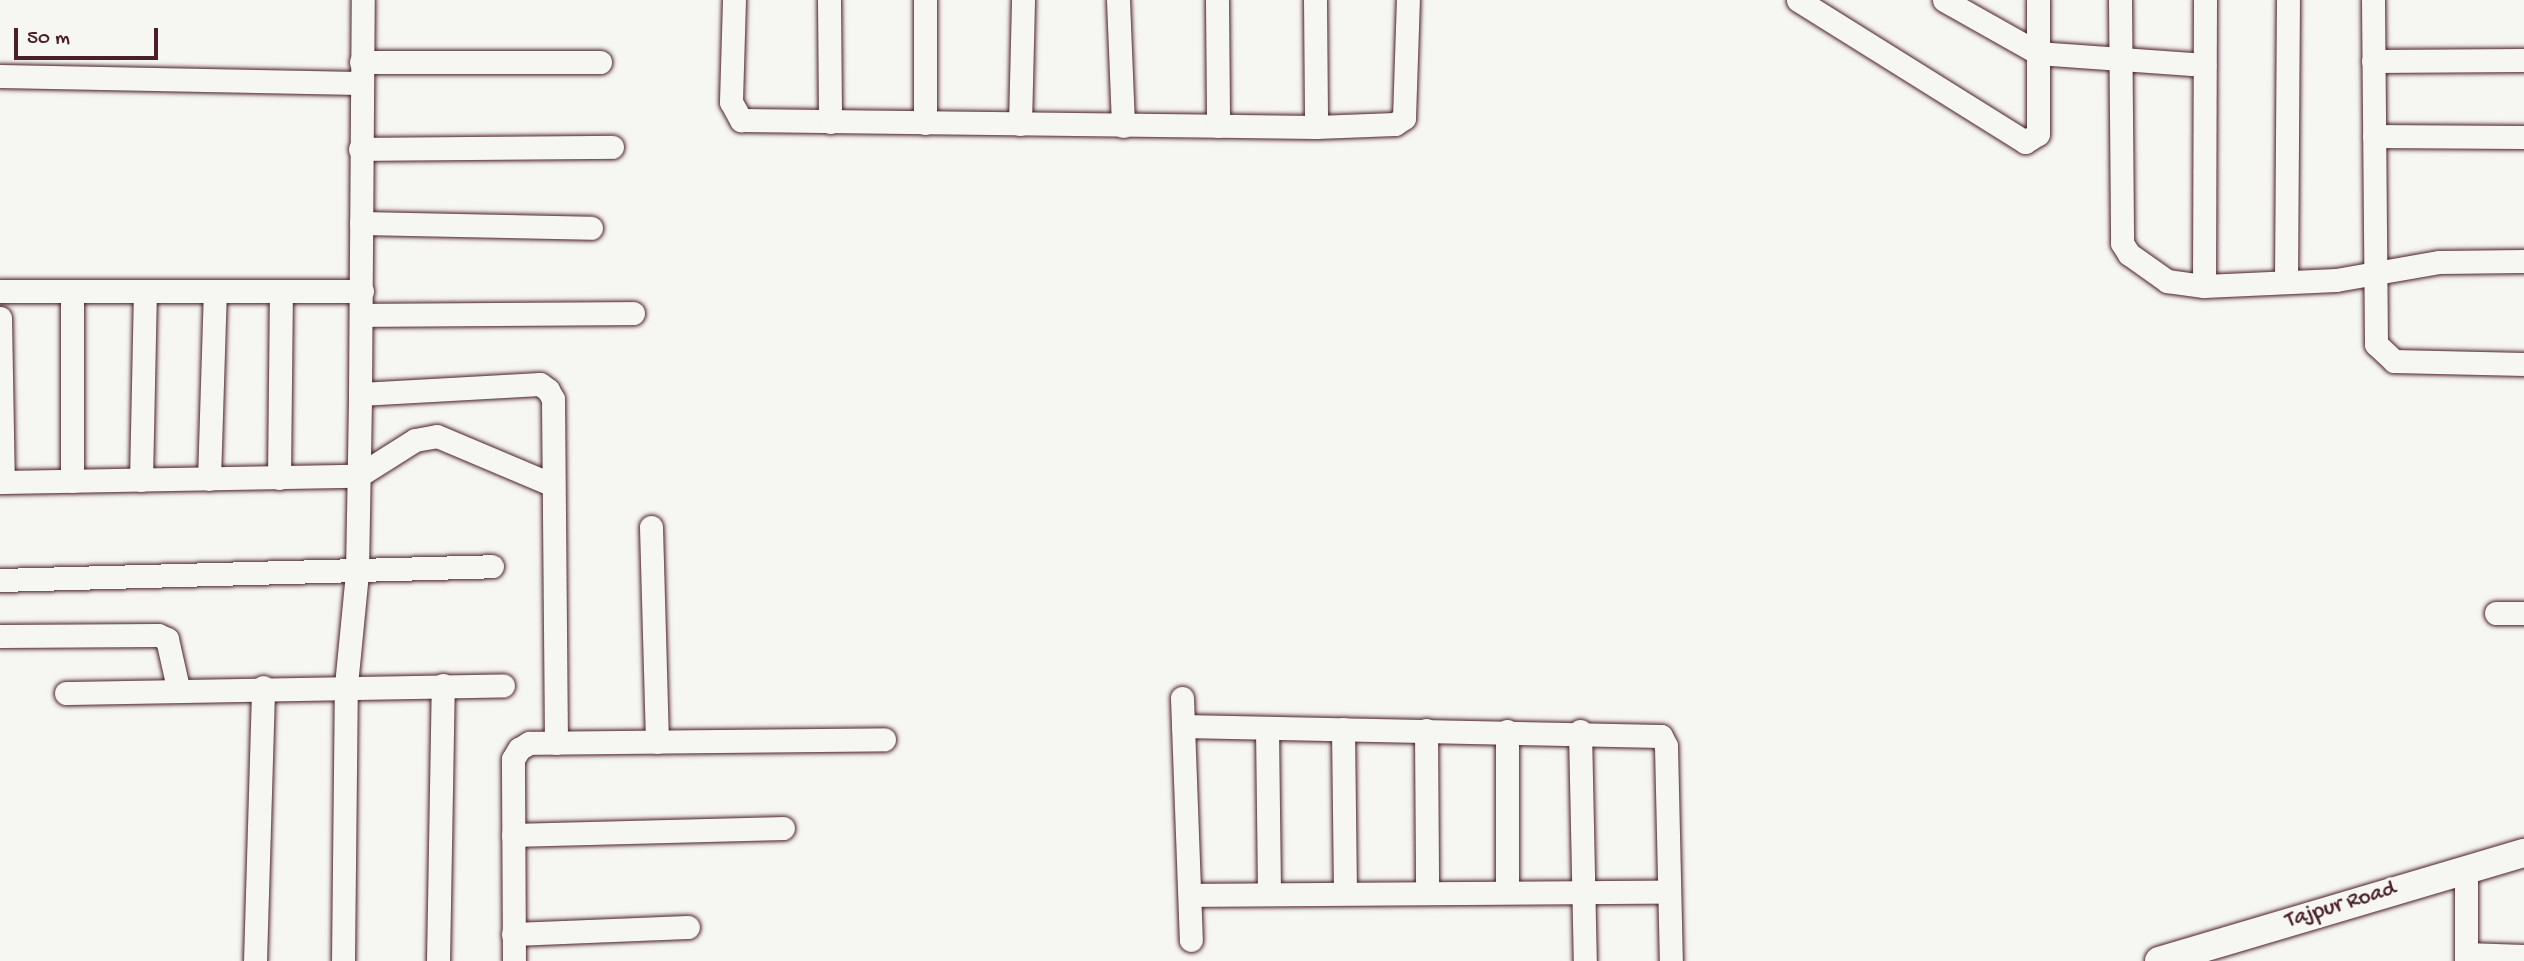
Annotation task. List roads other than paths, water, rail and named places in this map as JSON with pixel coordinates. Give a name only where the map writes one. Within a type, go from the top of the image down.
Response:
[{"type":"main road","name":"Tajpur Road","points":[[2159,961],[2524,853]]},
{"type":"street","points":[[343,961],[346,685],[357,572],[362,291],[360,73],[363,0]]},
{"type":"street","points":[[734,0],[731,102],[736,116],[830,122],[1316,127],[1395,124],[1404,118],[1409,0]]},
{"type":"street","points":[[829,0],[830,122]]},
{"type":"street","points":[[925,0],[925,123]]},
{"type":"street","points":[[1020,124],[1023,0]]},
{"type":"street","points":[[1118,0],[1123,126]]},
{"type":"street","points":[[1217,0],[1218,126]]},
{"type":"street","points":[[1315,0],[1316,127]]},
{"type":"street","points":[[1944,0],[2038,53],[2206,65]]},
{"type":"street","points":[[1812,4],[2025,142],[2038,134],[2038,0]]},
{"type":"street","points":[[2120,0],[2122,243],[2129,254],[2167,281],[2204,286],[2286,282],[2374,277],[2429,263],[2524,261]]},
{"type":"street","points":[[2204,286],[2206,0]]},
{"type":"street","points":[[2286,282],[2288,0]]},
{"type":"street","points":[[2373,0],[2376,344],[2382,354],[2394,361],[2524,364]]},
{"type":"street","points":[[2373,61],[2524,60]]},
{"type":"street","points":[[0,76],[360,73],[600,62]]},
{"type":"street","points":[[2374,136],[2524,137]]},
{"type":"street","points":[[360,149],[612,147]]},
{"type":"street","points":[[361,223],[592,228]]},
{"type":"street","points":[[0,291],[362,291]]},
{"type":"street","points":[[72,291],[72,481]]},
{"type":"street","points":[[141,480],[145,292]]},
{"type":"street","points":[[209,479],[215,292]]},
{"type":"street","points":[[279,478],[281,292]]},
{"type":"street","points":[[361,315],[632,313]]},
{"type":"street","points":[[0,317],[1,482],[358,476],[415,440],[436,436],[552,485]]},
{"type":"street","points":[[360,394],[540,384],[553,399],[556,743]]},
{"type":"street","points":[[651,527],[657,742]]},
{"type":"street","points":[[0,580],[357,572],[492,566]]},
{"type":"street","points":[[2496,613],[2524,613]]},
{"type":"street","points":[[0,636],[158,635],[167,639],[178,688]]},
{"type":"street","points":[[438,961],[443,685]]},
{"type":"street","points":[[66,693],[178,688],[503,685]]},
{"type":"street","points":[[255,961],[263,687]]},
{"type":"street","points":[[1182,698],[1191,940]]},
{"type":"street","points":[[1183,726],[1580,731],[1661,736],[1666,746],[1671,961]]},
{"type":"street","points":[[1267,728],[1269,893]]},
{"type":"street","points":[[1343,729],[1345,893]]},
{"type":"street","points":[[1426,730],[1427,892]]},
{"type":"street","points":[[1507,731],[1507,892]]},
{"type":"street","points":[[1580,731],[1585,961]]},
{"type":"street","points":[[513,961],[513,759],[529,744],[884,739]]},
{"type":"street","points":[[513,835],[783,828]]},
{"type":"street","points":[[2466,868],[2466,957],[2524,956]]},
{"type":"street","points":[[1190,895],[1669,892]]},
{"type":"street","points":[[513,934],[688,927]]}]
